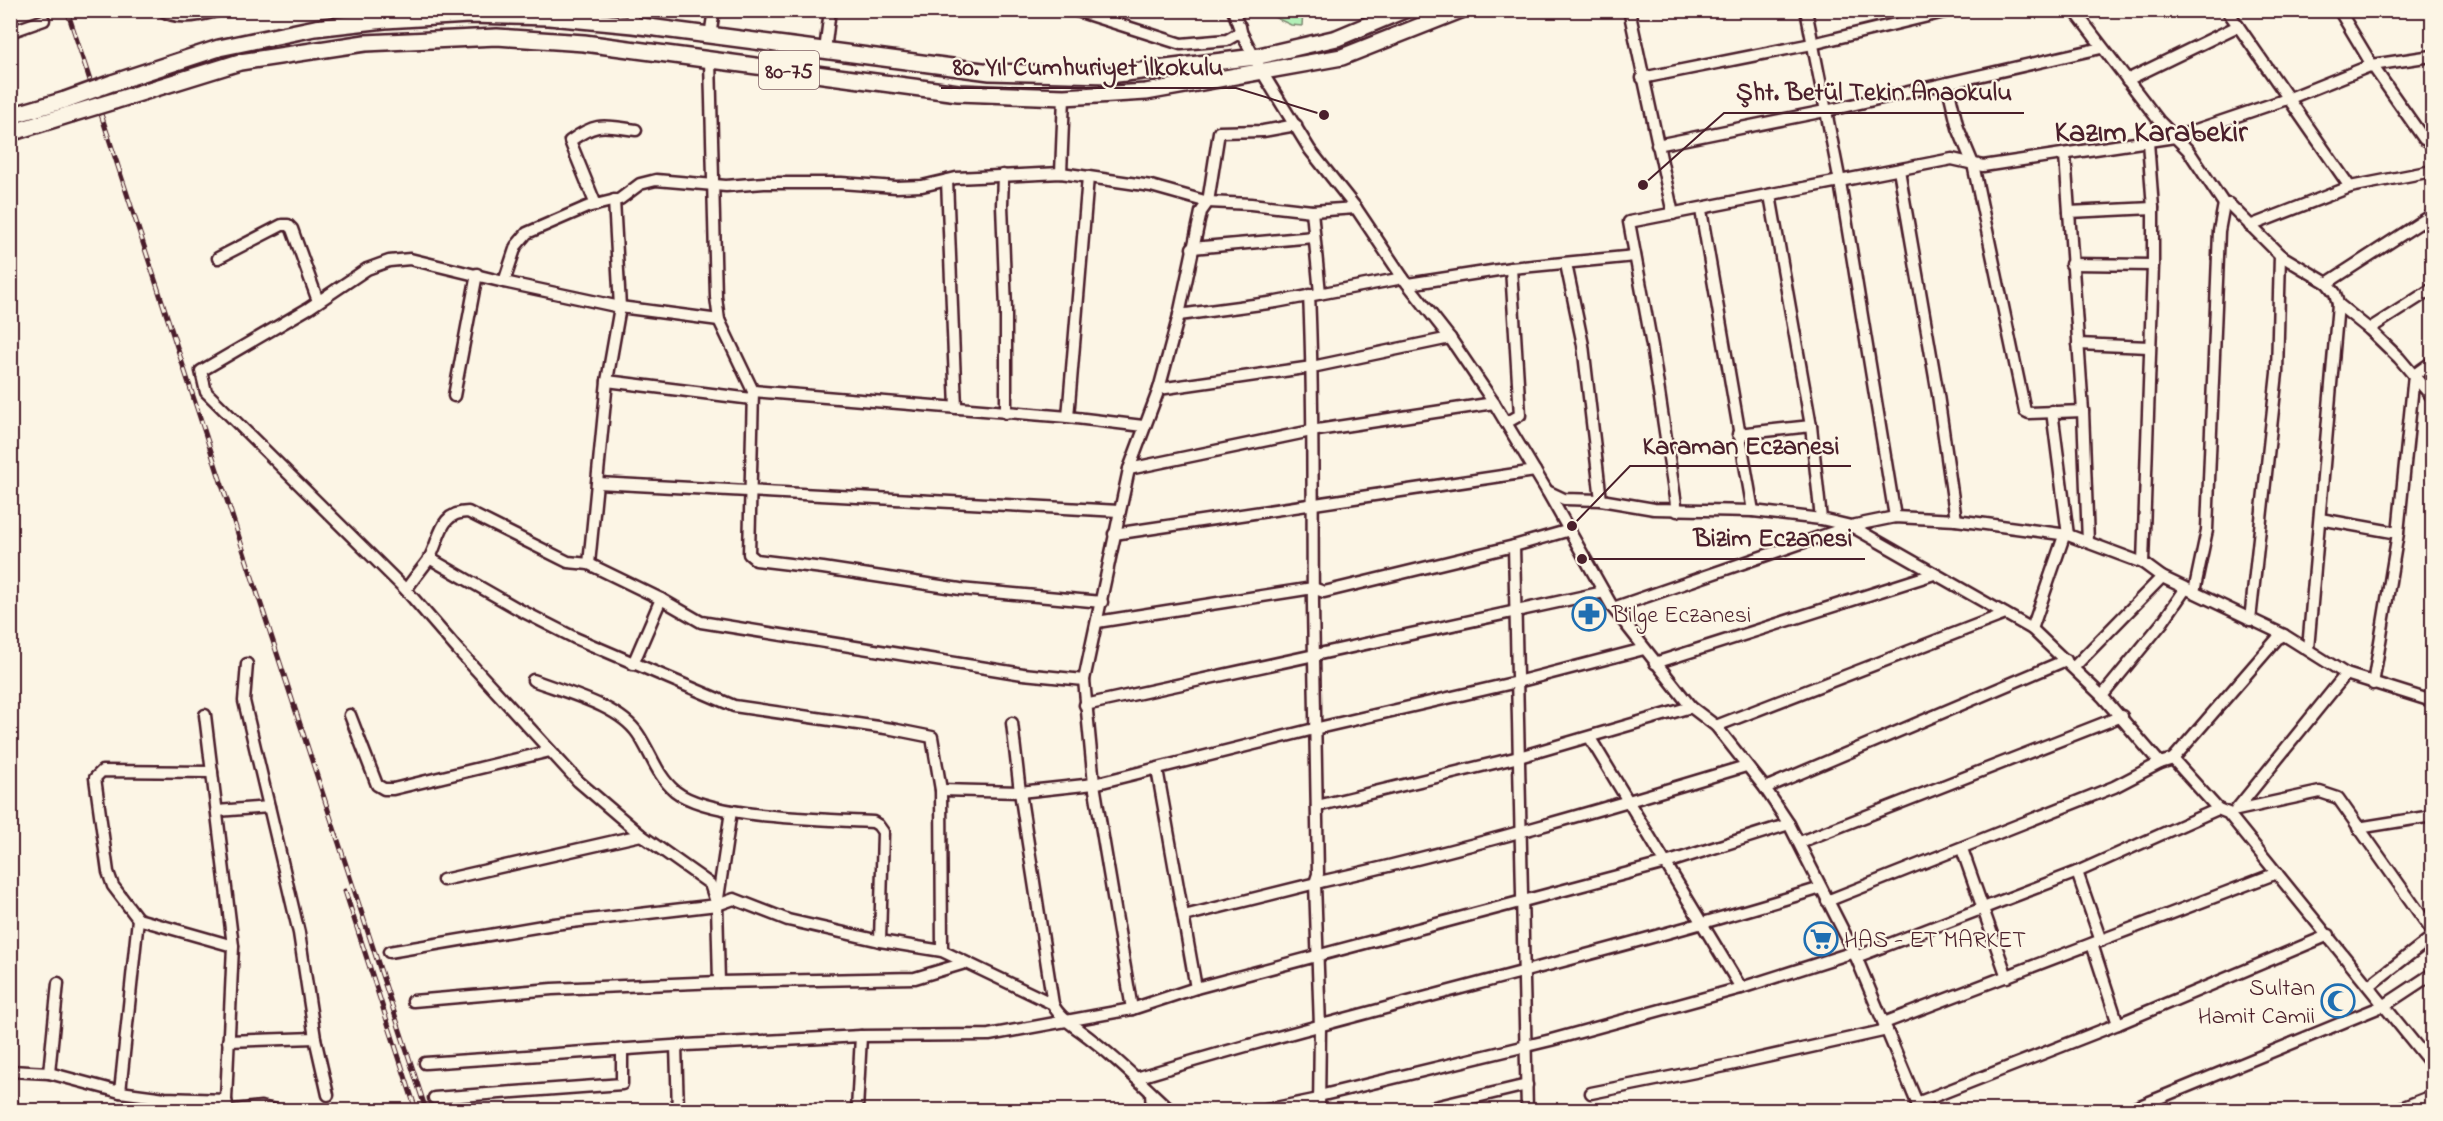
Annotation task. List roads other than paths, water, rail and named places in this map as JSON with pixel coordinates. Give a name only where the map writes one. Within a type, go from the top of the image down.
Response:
[{"type":"highway","name":"80-75","points":[[10,116],[65,100],[219,48],[315,28],[385,20],[490,13],[549,17],[632,18],[710,36],[990,72],[1109,75],[1255,57],[1337,38],[1404,10]]},
{"type":"highway","name":"80-75","points":[[10,133],[240,62],[365,43],[497,37],[584,43],[958,93],[1064,97],[1146,92],[1342,57],[1461,10]]},
{"type":"street","points":[[162,10],[171,15],[180,16],[221,10]]},
{"type":"street","points":[[710,36],[714,10]]},
{"type":"street","points":[[825,51],[830,10]]},
{"type":"street","points":[[1074,10],[1181,44],[1227,40],[1241,32]]},
{"type":"street","points":[[1233,10],[1241,32],[1262,72],[1310,150],[1356,208],[1494,403],[1570,530],[1613,608],[1654,663],[1691,707],[1716,726],[1766,788],[1789,824],[1855,955],[1886,1026],[1917,1108],[2329,935]]},
{"type":"street","points":[[1239,10],[1241,32]]},
{"type":"street","points":[[1629,10],[1656,145],[1673,213]]},
{"type":"street","points":[[1806,10],[1840,182],[1895,517]]},
{"type":"street","points":[[1642,78],[1812,44],[1953,10]]},
{"type":"street","points":[[2074,10],[2159,121],[2188,150],[2224,204],[2219,231],[2207,530],[2190,590],[2103,696]]},
{"type":"street","points":[[2227,10],[2350,187]]},
{"type":"street","points":[[2339,10],[2372,65],[2433,148]]},
{"type":"street","points":[[10,32],[44,20]]},
{"type":"street","points":[[2127,80],[2238,26]]},
{"type":"street","points":[[1656,145],[1825,111],[2101,48]]},
{"type":"street","points":[[1677,511],[1652,346],[1629,222],[1701,210],[1952,159],[1983,166],[2148,142],[2175,136],[2290,98],[2372,65],[2433,56]]},
{"type":"street","points":[[710,60],[716,297],[719,320],[752,395],[749,554],[756,560],[960,589],[1102,602]]},
{"type":"street","points":[[1947,83],[1958,128],[1973,164],[2025,411],[2029,413],[2083,411]]},
{"type":"street","points":[[1061,173],[1064,97]]},
{"type":"street","points":[[596,205],[570,141],[587,129],[598,125],[636,130]]},
{"type":"street","points":[[1132,1009],[1094,784],[1084,705],[1084,680],[1129,469],[1143,426],[1159,389],[1179,315],[1201,212],[1208,202],[1219,132],[1263,131],[1296,125]]},
{"type":"street","points":[[2143,563],[2153,266],[2153,208],[2148,142]]},
{"type":"street","points":[[2065,155],[2083,411],[2088,542]]},
{"type":"street","points":[[1899,170],[1938,395],[1956,520]]},
{"type":"street","points":[[2250,226],[2350,187],[2433,171]]},
{"type":"street","points":[[504,282],[516,246],[527,233],[536,227],[596,205],[620,199],[640,184],[656,180],[713,184],[841,183],[905,187],[922,186],[947,180],[1061,173],[1150,186],[1208,202],[1312,211],[1356,208]]},
{"type":"street","points":[[1003,175],[1006,413]]},
{"type":"street","points":[[1068,417],[1088,177]]},
{"type":"street","points":[[947,180],[956,408]]},
{"type":"street","points":[[1770,195],[1811,426],[1821,519]]},
{"type":"street","points":[[589,564],[608,381],[620,307],[614,200]]},
{"type":"street","points":[[2224,204],[2229,204],[2280,255],[2327,283],[2335,293],[2338,304],[2308,649]]},
{"type":"street","points":[[2069,212],[2153,208]]},
{"type":"street","points":[[1701,210],[1753,510]]},
{"type":"street","points":[[1312,211],[1314,294],[1311,431],[1318,874],[1315,883],[1316,957],[1320,1027],[1319,1102]]},
{"type":"street","points":[[2327,283],[2433,215]]},
{"type":"street","points":[[218,258],[282,225],[288,225],[292,229],[318,301]]},
{"type":"street","points":[[1192,248],[1314,237]]},
{"type":"street","points":[[2250,620],[2277,373],[2280,255]]},
{"type":"street","points":[[1179,315],[1406,281],[1635,256]]},
{"type":"street","points":[[717,905],[710,884],[640,835],[578,781],[406,590],[206,392],[201,371],[367,269],[389,261],[410,259],[620,307],[719,320]]},
{"type":"street","points":[[1566,264],[1583,345],[1601,500]]},
{"type":"street","points":[[2071,264],[2153,266]]},
{"type":"street","points":[[1506,423],[1520,416],[1511,268]]},
{"type":"street","points":[[454,396],[477,274]]},
{"type":"street","points":[[2369,329],[2433,289]]},
{"type":"street","points":[[2338,304],[2369,329],[2433,397]]},
{"type":"street","points":[[1159,389],[1312,367],[1450,338]]},
{"type":"street","points":[[2078,344],[2149,347]]},
{"type":"street","points":[[2373,684],[2398,533],[2414,375],[2433,362]]},
{"type":"street","points":[[608,381],[752,395],[1068,417],[1143,426]]},
{"type":"street","points":[[1129,469],[1311,431],[1494,403]]},
{"type":"street","points":[[2032,629],[2066,536],[2052,411]]},
{"type":"street","points":[[1738,434],[1811,426]]},
{"type":"street","points":[[1114,534],[1535,471]]},
{"type":"street","points":[[598,483],[750,493],[1119,511]]},
{"type":"street","points":[[1547,491],[1564,499],[1601,500],[1677,511],[1753,510],[1821,519],[1851,526],[2032,629],[2103,696],[2160,763]]},
{"type":"street","points":[[406,590],[429,558],[445,521],[457,512],[468,512],[568,562],[589,564],[661,599],[701,622],[1023,674],[1084,680]]},
{"type":"street","points":[[1613,608],[1851,526],[1895,517],[1956,520],[2066,536],[2088,542],[2143,563],[2162,577],[2284,635],[2346,674],[2373,684],[2432,698]]},
{"type":"street","points":[[2320,519],[2398,533]]},
{"type":"street","points":[[1096,622],[1313,588],[1324,592],[1514,546],[1570,530]]},
{"type":"street","points":[[1514,546],[1527,1110]]},
{"type":"street","points":[[429,558],[520,610],[633,664],[734,706],[932,737],[941,790],[942,951]]},
{"type":"street","points":[[1654,663],[1934,574]]},
{"type":"street","points":[[1766,788],[2070,664],[2162,577]]},
{"type":"street","points":[[1084,705],[1604,592]]},
{"type":"street","points":[[633,664],[661,599]]},
{"type":"street","points":[[1716,726],[2004,614]]},
{"type":"street","points":[[1827,901],[2114,788],[2160,763],[2173,759],[2277,639],[2284,635]]},
{"type":"street","points":[[941,790],[1020,792],[1094,784],[1644,649]]},
{"type":"street","points":[[247,664],[244,701],[299,933],[315,1038],[328,1095]]},
{"type":"street","points":[[2227,810],[2346,674]]},
{"type":"street","points":[[533,680],[603,707],[623,719],[638,733],[659,772],[677,792],[715,808],[753,814],[873,822],[878,825],[883,832],[880,941]]},
{"type":"street","points":[[1317,806],[1519,757],[1691,707]]},
{"type":"street","points":[[10,1071],[50,1073],[120,1092],[227,1105],[232,946],[205,715]]},
{"type":"street","points":[[350,715],[377,785],[384,789],[393,789],[550,751]]},
{"type":"street","points":[[1800,842],[2122,717]]},
{"type":"street","points":[[1012,723],[1020,792],[1053,1004]]},
{"type":"street","points":[[1590,738],[1741,988]]},
{"type":"street","points":[[2173,759],[2227,810],[2433,1065]]},
{"type":"street","points":[[1184,916],[1629,801],[1746,766]]},
{"type":"street","points":[[1157,769],[1196,988]]},
{"type":"street","points":[[212,772],[102,771],[95,778],[108,872],[113,886],[138,919],[232,946]]},
{"type":"street","points":[[1266,1110],[1319,1102],[1855,955],[1984,909],[2227,810],[2320,792],[2338,798],[2433,931]]},
{"type":"street","points":[[217,811],[269,807]]},
{"type":"street","points":[[718,982],[717,905],[731,811]]},
{"type":"street","points":[[2358,828],[2433,816]]},
{"type":"street","points":[[425,1063],[861,1036],[989,1035],[1068,1022],[1132,1009],[1196,988],[1666,863],[1789,824]]},
{"type":"street","points":[[444,880],[640,835]]},
{"type":"street","points":[[1962,849],[2007,976]]},
{"type":"street","points":[[2077,872],[2118,1024]]},
{"type":"street","points":[[1591,1093],[1730,1065],[1886,1026],[2007,976],[2277,873]]},
{"type":"street","points":[[1136,1078],[1243,1046],[1702,925],[1821,888]]},
{"type":"street","points":[[389,952],[554,924],[717,905],[734,899],[788,920],[880,941],[942,951],[1053,1004],[1068,1022],[1107,1050],[1170,1110]]},
{"type":"street","points":[[120,1092],[138,919]]},
{"type":"street","points":[[2369,986],[2433,937]]},
{"type":"street","points":[[413,1001],[552,989],[718,982],[915,978],[965,963]]},
{"type":"street","points":[[2130,1110],[2385,1005],[2433,974]]},
{"type":"street","points":[[50,1073],[58,983]]},
{"type":"street","points":[[857,1110],[861,1036]]},
{"type":"street","points":[[228,1041],[315,1038]]},
{"type":"street","points":[[676,1046],[678,1110]]},
{"type":"street","points":[[434,1098],[622,1084],[622,1050]]},
{"type":"street","points":[[1422,1110],[1527,1085]]},
{"type":"street","points":[[1151,1093],[1152,1110]]},
{"type":"street","points":[[2396,1110],[2433,1096]]},
{"type":"street","points":[[10,1098],[14,1110]]},
{"type":"street","points":[[233,1110],[261,1107],[276,1110]]},
{"type":"railway","points":[[67,10],[426,1110]]},
{"type":"railway","points":[[345,891],[416,1110]]},
{"type":"place","name":"80. Yıl Cumhuriyet İlkokulu","points":[[1324,115]]},
{"type":"place","name":"Şht. Betül Tekin Anaokulu","points":[[1643,185]]},
{"type":"place","name":"Karaman Eczanesi","points":[[1572,526]]},
{"type":"place","name":"Bizim Eczanesi","points":[[1582,559]]},
{"type":"place","name":"Bilge Eczanesi","points":[[1589,614]]},
{"type":"place","name":"HAS - ET MARKET","points":[[1821,939]]},
{"type":"place","name":"Sultan Hamit Camii","points":[[2338,1001]]},
{"type":"district","name":"Kazım Karabekir","points":[[2151,131]]}]
